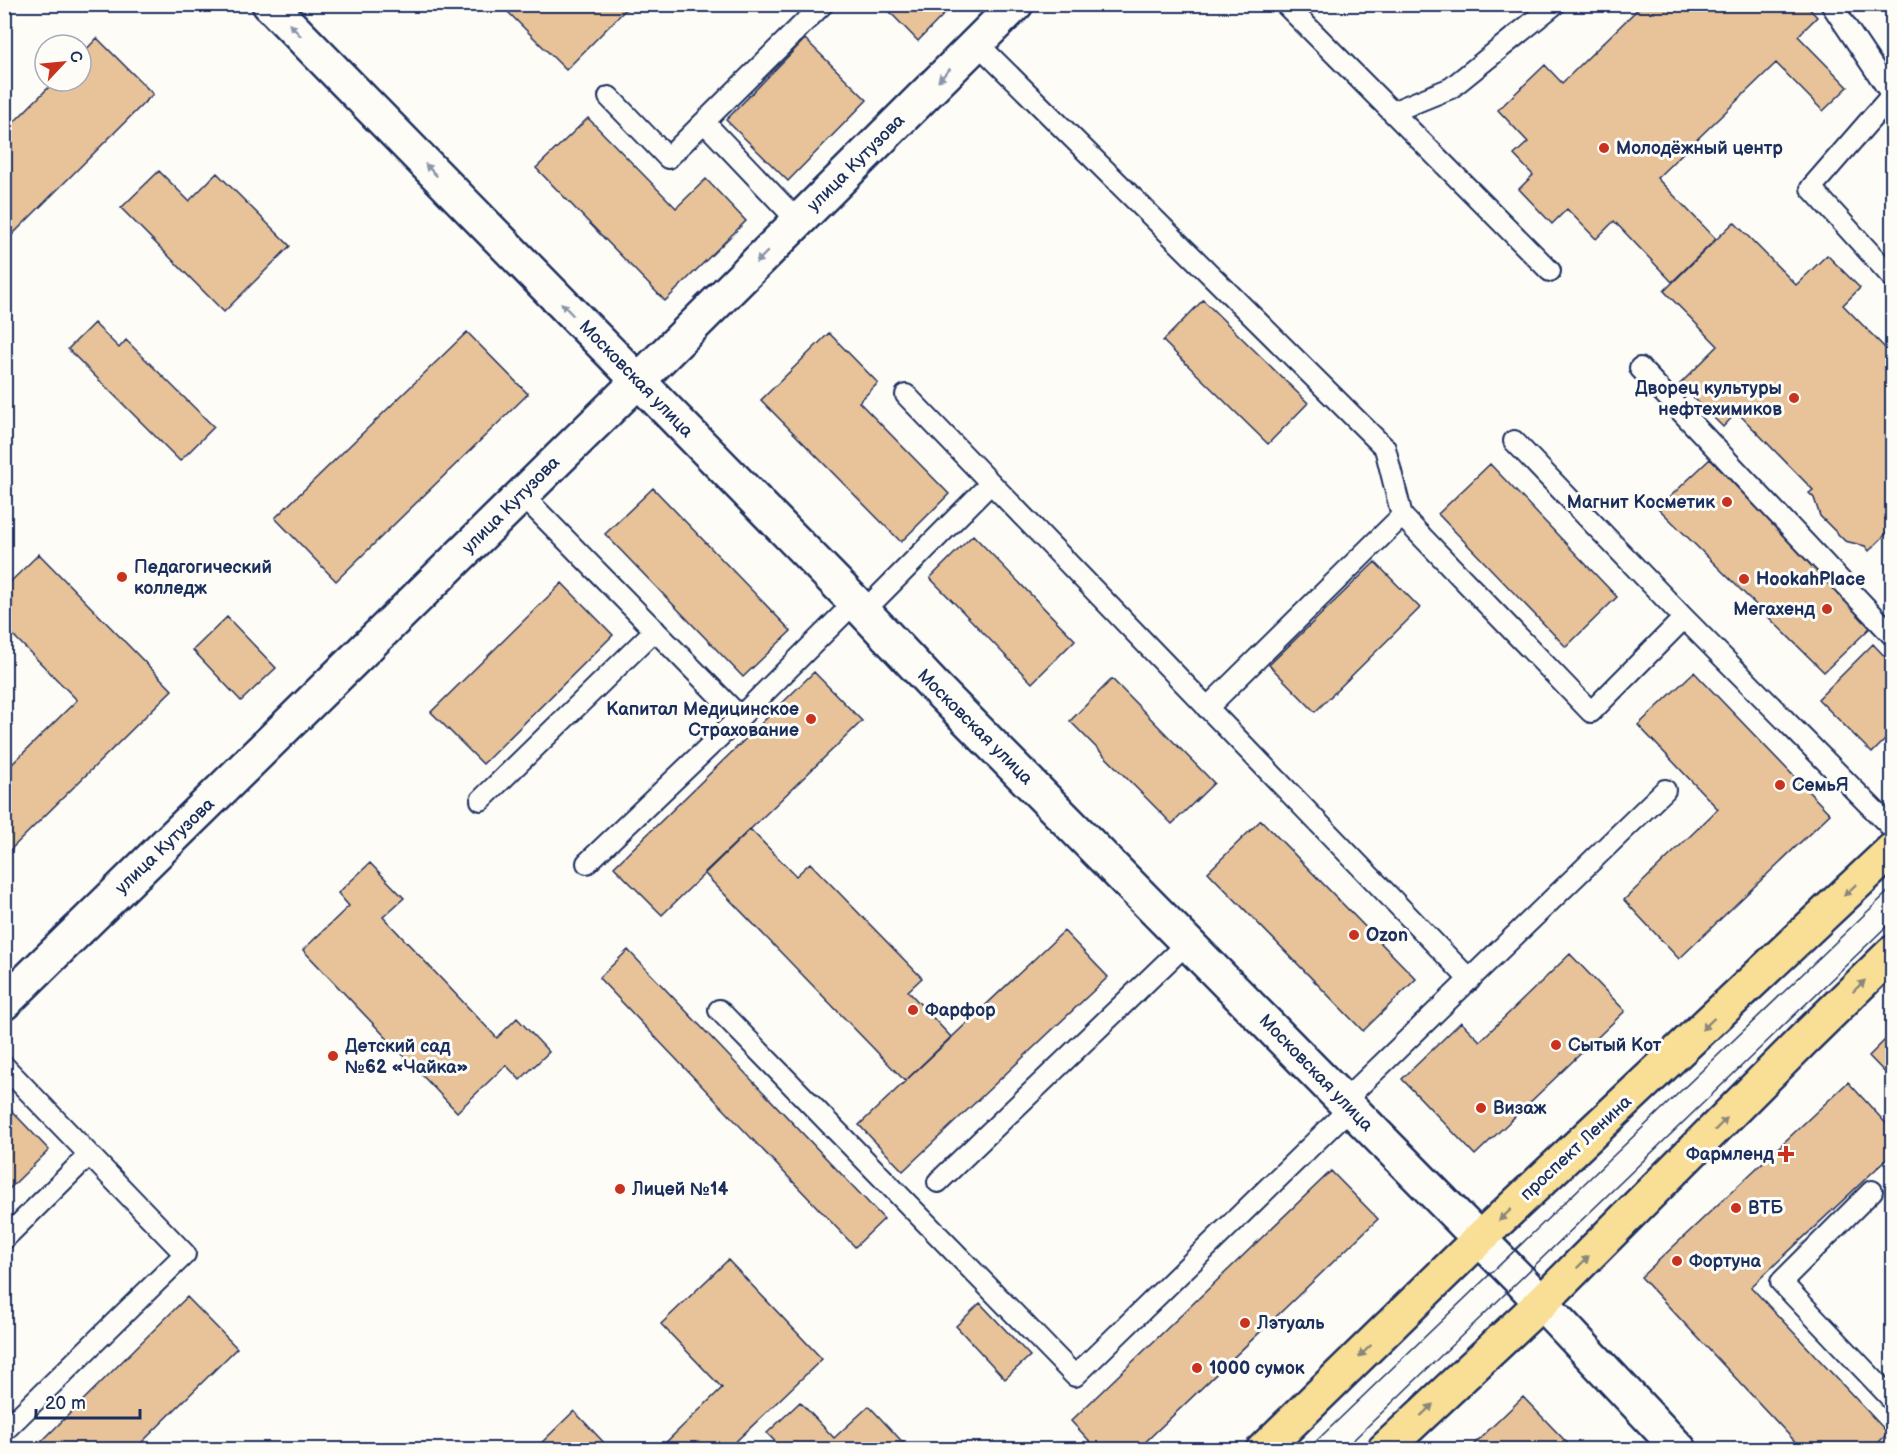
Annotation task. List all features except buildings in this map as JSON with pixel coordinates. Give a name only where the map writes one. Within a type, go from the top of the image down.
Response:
[{"type":"main road","name":"проспект Ленина","points":[[1263,1449],[1479,1239],[1893,850]]},
{"type":"main road","points":[[1384,1449],[1541,1303],[1893,953]]},
{"type":"street","name":"Московская улица","points":[[269,4],[859,606],[936,688],[1479,1239],[1680,1449]]},
{"type":"street","name":"улица Кутузова","points":[[4,1003],[638,381],[1016,4]]},
{"type":"lane","points":[[609,97],[668,158],[823,4]]},
{"type":"lane","points":[[1285,4],[1550,271]]},
{"type":"lane","points":[[1392,112],[1451,88],[1555,4]]},
{"type":"lane","points":[[1831,4],[1892,95],[1811,188],[1893,277]]},
{"type":"lane","points":[[977,43],[1385,448],[1402,516],[1591,712],[1684,618]]},
{"type":"lane","points":[[704,122],[798,221]]},
{"type":"lane","points":[[1640,368],[1893,636]]},
{"type":"lane","points":[[906,395],[1470,980]]},
{"type":"lane","points":[[1514,441],[1684,618],[1893,828]]},
{"type":"lane","points":[[586,863],[991,483]]},
{"type":"lane","points":[[522,495],[740,717]]},
{"type":"lane","points":[[1207,708],[1402,516]]},
{"type":"lane","points":[[481,800],[655,630]]},
{"type":"lane","points":[[719,1010],[1075,1376],[1470,980],[1665,790]]},
{"type":"lane","points":[[938,1182],[1188,942]]},
{"type":"lane","points":[[4,1066],[185,1254],[4,1431]]},
{"type":"lane","points":[[4,1239],[89,1155]]},
{"type":"lane","points":[[1872,1191],[1780,1282],[1893,1399]]},
{"type":"tram line","points":[[1307,1450],[1892,888]]},
{"type":"tram line","points":[[1343,1450],[1892,921]]},
{"type":"place","name":"Молодёжный центр","points":[[1604,148]]},
{"type":"place","name":"Дворец культуры нефтехимиков","points":[[1794,398]]},
{"type":"place","name":"Магнит Косметик","points":[[1727,502]]},
{"type":"place","name":"Педагогический колледж","points":[[122,577]]},
{"type":"place","name":"HookahPlace","points":[[1744,579]]},
{"type":"place","name":"Мегахенд","points":[[1827,609]]},
{"type":"place","name":"Капитал Медицинское Страхование","points":[[811,719]]},
{"type":"place","name":"СемьЯ","points":[[1780,785]]},
{"type":"place","name":"Ozon","points":[[1354,935]]},
{"type":"place","name":"Фарфор","points":[[913,1010]]},
{"type":"place","name":"Сытый Кот","points":[[1556,1045]]},
{"type":"place","name":"Детский сад №62 «Чайка»","points":[[333,1056]]},
{"type":"place","name":"Визаж","points":[[1481,1108]]},
{"type":"place","name":"Фармленд","points":[[1786,1154]]},
{"type":"place","name":"Лицей №14","points":[[620,1189]]},
{"type":"place","name":"ВТБ","points":[[1736,1208]]},
{"type":"place","name":"Фортуна","points":[[1677,1261]]},
{"type":"place","name":"Лэтуаль","points":[[1245,1323]]},
{"type":"place","name":"1000 сумок","points":[[1197,1368]]}]
